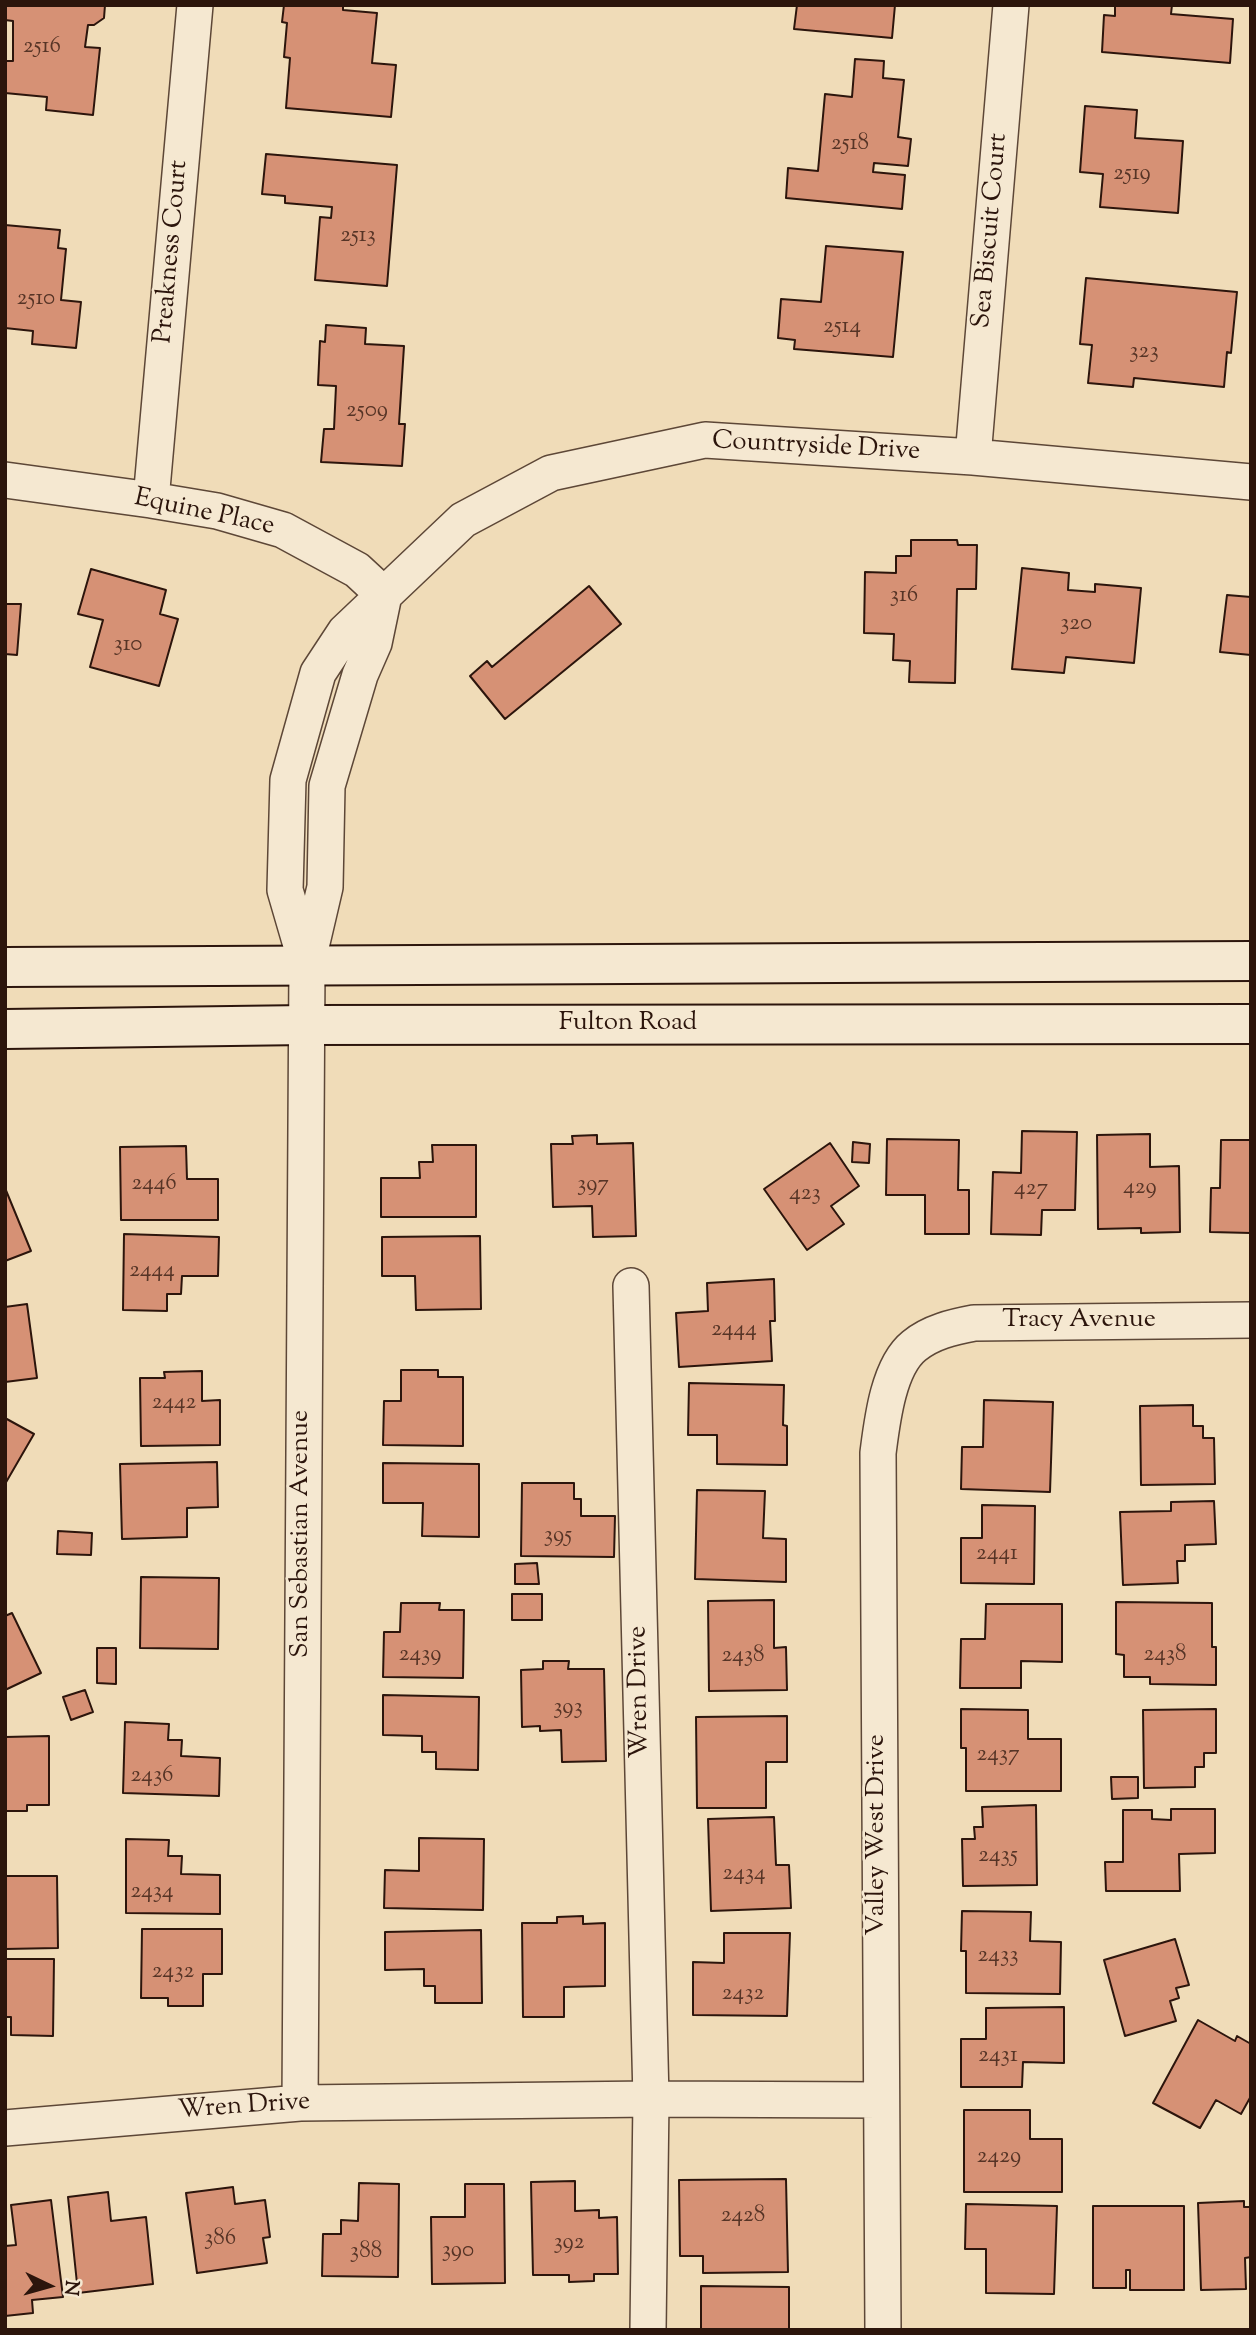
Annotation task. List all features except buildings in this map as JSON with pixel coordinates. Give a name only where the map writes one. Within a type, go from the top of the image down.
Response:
[{"type":"main road","points":[[5,967],[1251,961]]},
{"type":"main road","name":"Fulton Road","points":[[5,1029],[306,1025],[1251,1024]]},
{"type":"street","name":"Preakness Court","points":[[151,500],[195,5]]},
{"type":"street","name":"Sea Biscuit Court","points":[[973,457],[1011,5]]},
{"type":"street","name":"Countryside Drive","points":[[307,964],[285,890],[288,780],[318,673],[345,632],[463,520],[551,474],[705,440],[973,457],[1251,482]]},
{"type":"street","name":"Equine Place","points":[[5,480],[217,511],[283,530],[357,570],[384,595]]},
{"type":"street","points":[[307,964],[325,887],[327,786],[360,675],[373,643],[384,595]]},
{"type":"street","points":[[288,780],[327,786]]},
{"type":"street","name":"San Sebastian Avenue","points":[[299,2103],[307,964]]},
{"type":"street","name":"Wren Drive","points":[[631,1286],[651,2099],[648,2330]]},
{"type":"street","name":"Tracy Avenue","points":[[912,1348],[950,1328],[974,1323],[1251,1320]]},
{"type":"street","name":"Valley West Drive","points":[[883,2330],[878,1453],[888,1396],[898,1369],[912,1348]]},
{"type":"street","name":"Wren Drive","points":[[5,2128],[299,2103],[651,2099],[880,2100]]}]
